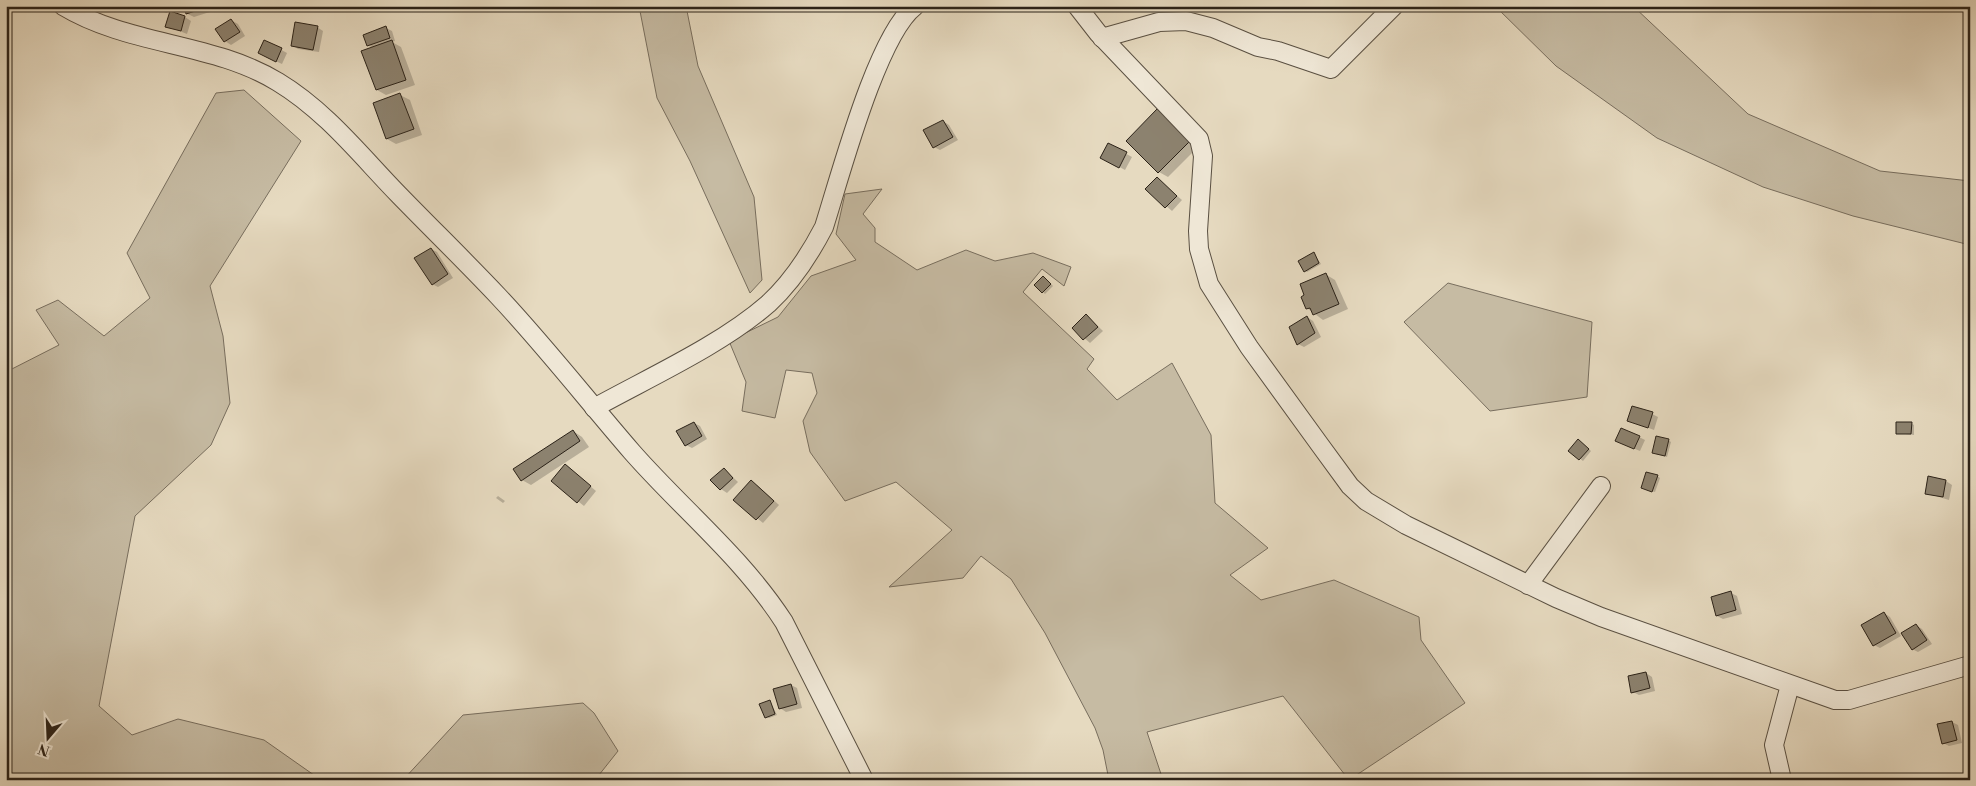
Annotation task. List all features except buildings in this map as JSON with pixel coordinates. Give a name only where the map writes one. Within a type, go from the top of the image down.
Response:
[{"type":"street","points":[[63,6],[96,22],[240,63],[270,77],[318,112],[499,297],[666,489],[727,548],[769,598],[784,622],[864,780]]},
{"type":"street","points":[[594,408],[718,339],[768,304],[789,280],[813,248],[824,226],[879,63],[893,33],[906,12],[914,6]]},
{"type":"street","points":[[1077,6],[1102,38],[1199,139],[1203,156],[1198,231],[1200,249],[1209,284],[1249,347],[1350,486],[1366,501],[1393,518],[1528,585],[1601,617],[1790,685],[1844,701],[1970,665]]},
{"type":"street","points":[[1102,38],[1158,22],[1186,21],[1213,28],[1258,47],[1278,51],[1331,69],[1394,6]]},
{"type":"street","points":[[1528,585],[1600,486]]},
{"type":"street","points":[[1782,780],[1774,745],[1790,685]]},
{"type":"shaded area","points":[[639,6],[686,6],[698,66],[754,197],[762,280],[750,293],[690,161],[657,98]]},
{"type":"shaded area","points":[[1495,6],[1633,6],[1748,114],[1880,171],[1970,181],[1970,245],[1853,216],[1763,187],[1657,138],[1556,66]]},
{"type":"shaded area","points":[[244,90],[301,141],[210,286],[223,336],[230,403],[211,445],[135,516],[99,706],[132,735],[178,719],[264,740],[321,780],[6,780],[6,372],[59,345],[36,310],[58,300],[104,336],[150,298],[127,253],[216,93]]},
{"type":"shaded area","points":[[882,189],[863,214],[875,228],[875,242],[917,270],[966,250],[995,261],[1033,253],[1071,267],[1064,286],[1042,269],[1023,292],[1094,359],[1087,369],[1117,400],[1172,363],[1211,435],[1215,503],[1268,548],[1230,575],[1261,600],[1334,580],[1419,617],[1421,640],[1465,703],[1349,780],[1283,696],[1147,732],[1163,780],[1109,780],[1103,750],[1095,728],[1045,633],[1011,579],[981,556],[963,578],[889,587],[952,530],[896,482],[845,501],[810,452],[803,421],[817,393],[812,373],[786,370],[775,418],[742,411],[746,382],[729,341],[778,317],[811,276],[856,260],[836,234],[845,194]]},
{"type":"shaded area","points":[[1448,283],[1592,322],[1587,397],[1490,411],[1404,322]]},
{"type":"shaded area","points":[[583,703],[594,713],[618,751],[595,780],[403,780],[463,715]]}]
